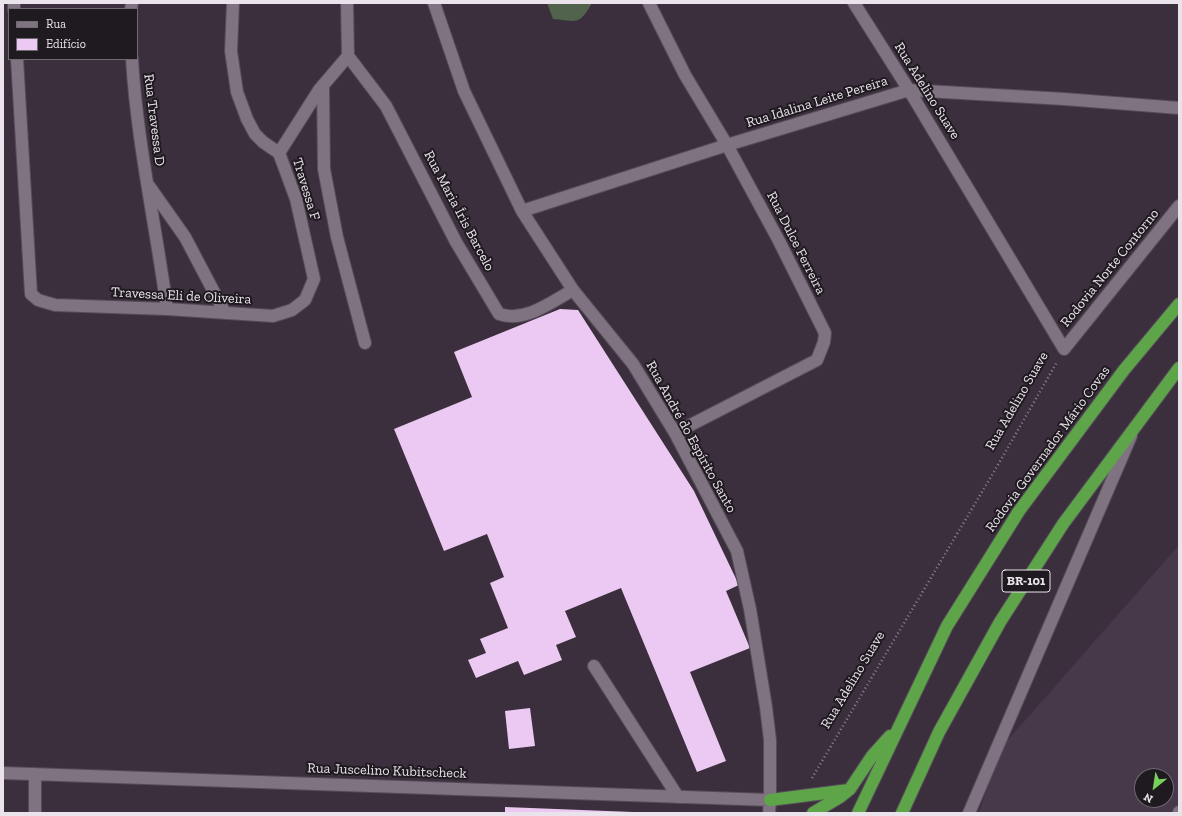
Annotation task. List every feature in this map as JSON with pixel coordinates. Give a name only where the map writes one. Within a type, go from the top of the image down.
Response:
[{"type":"highway","name":"Rodovia Governador Mário Covas","points":[[858,813],[947,626],[1019,511],[1124,370],[1179,304]]},
{"type":"highway","name":"BR-101","points":[[902,813],[939,732],[1000,622],[1063,524],[1137,422],[1179,368]]},
{"type":"highway","points":[[813,813],[850,790],[872,756],[899,726]]},
{"type":"highway","points":[[770,800],[850,790]]},
{"type":"street","name":"Travessa F","points":[[233,3],[231,51],[236,92],[255,134],[279,154],[296,199],[314,279]]},
{"type":"street","points":[[279,154],[323,85],[348,56],[347,3]]},
{"type":"street","name":"Rua André do Espírito Santo","points":[[434,3],[464,91],[522,211],[573,290],[633,364],[675,433],[737,550],[750,608],[766,707],[770,740],[769,813]]},
{"type":"street","name":"Rua Dulce Ferreira","points":[[650,3],[685,75],[727,145],[779,241],[825,333],[824,342],[817,360],[675,433]]},
{"type":"street","name":"Rua Adelino Suave","points":[[854,3],[909,90],[1064,349]]},
{"type":"street","name":"Rua Maria Íris Barcelo","points":[[348,56],[386,106],[456,242],[499,314],[507,317],[518,317],[531,312],[573,290]]},
{"type":"street","name":"Travessa Eli de Oliveira","points":[[17,60],[32,294],[38,300],[55,305],[273,316],[292,310],[305,300],[314,279]]},
{"type":"street","name":"Rua Travessa D","points":[[132,60],[147,184],[159,247],[167,310]]},
{"type":"street","points":[[323,85],[324,169],[337,237],[365,343]]},
{"type":"street","name":"Rua Idalina Leite Pereira","points":[[522,211],[727,145],[909,90],[1064,99],[1179,108]]},
{"type":"street","name":"Rua Travessa D","points":[[147,184],[185,237],[225,313]]},
{"type":"street","name":"Rodovia Norte Contorno","points":[[1064,349],[1179,206]]},
{"type":"street","points":[[969,813],[1137,422]]},
{"type":"street","points":[[594,666],[678,797]]},
{"type":"street","name":"Rua Juscelino Kubitscheck","points":[[3,773],[770,800]]},
{"type":"street","points":[[35,774],[35,813]]},
{"type":"path","name":"Rua Adelino Suave","points":[[802,796],[995,470],[1064,349]]},
{"type":"shaded area","points":[[1179,545],[1179,813],[979,813],[1000,749]]},
{"type":"green space","points":[[547,3],[592,3],[580,19],[572,21],[553,19]]},
{"type":"building","points":[[560,309],[578,310],[694,491],[739,585],[726,591],[750,648],[690,672],[726,761],[697,772],[621,588],[565,611],[576,637],[556,645],[562,660],[524,675],[518,661],[476,678],[468,660],[486,653],[480,639],[508,628],[490,583],[504,577],[487,534],[444,551],[394,429],[472,397],[454,352]]},
{"type":"building","points":[[530,708],[535,746],[509,749],[505,711]]},
{"type":"building","points":[[505,807],[633,812],[633,813],[505,813]]}]
